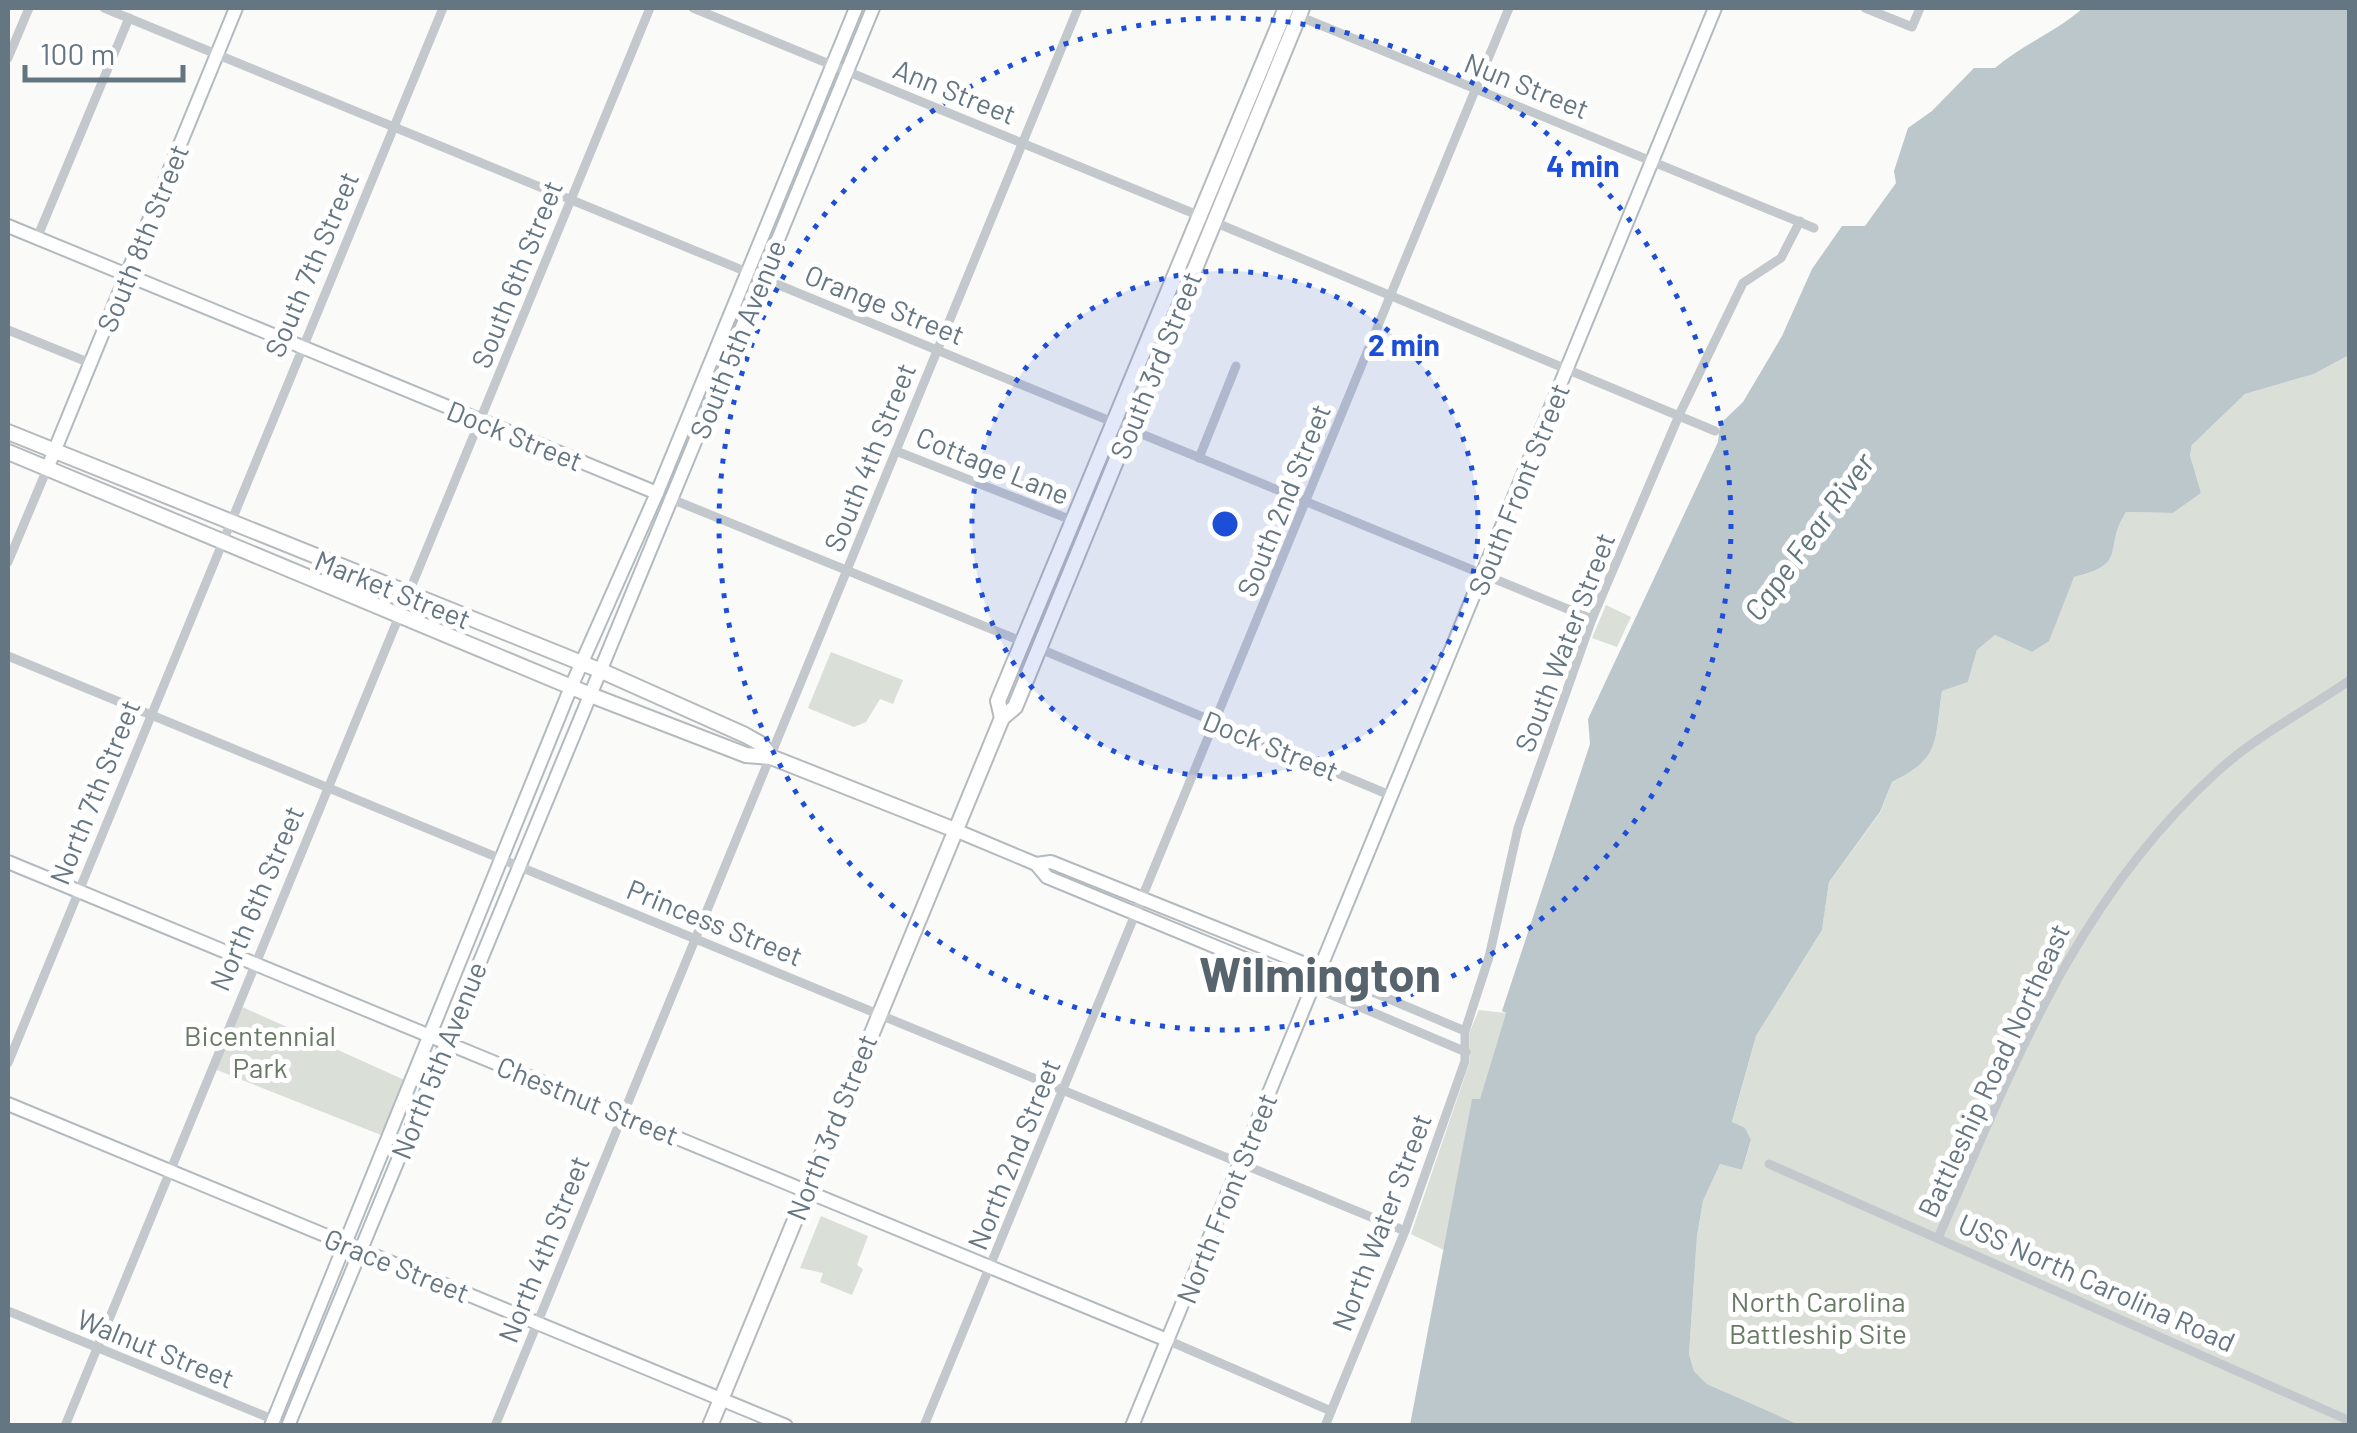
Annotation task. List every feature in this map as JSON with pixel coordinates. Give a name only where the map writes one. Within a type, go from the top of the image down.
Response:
[{"type":"main road","name":"South 3rd Street","points":[[954,830],[1002,718],[1015,707],[1122,426],[1290,10]]},
{"type":"main road","name":"South 3rd Street","points":[[1002,718],[998,701],[1074,522],[1122,426]]},
{"type":"main road","name":"Market Street","points":[[8,432],[604,672],[745,735],[761,744],[771,757]]},
{"type":"main road","name":"Market Street","points":[[8,452],[402,612],[593,696],[746,754],[771,757],[954,830]]},
{"type":"main road","name":"North 3rd Street","points":[[710,1426],[954,830]]},
{"type":"street","points":[[8,58],[28,8]]},
{"type":"street","name":"Orange Street","points":[[104,8],[1592,619]]},
{"type":"street","name":"South 8th Street","points":[[48,468],[236,8]]},
{"type":"street","name":"South 7th Street","points":[[222,538],[442,8]]},
{"type":"street","name":"South 6th Street","points":[[402,612],[650,8]]},
{"type":"street","name":"Ann Street","points":[[693,8],[1680,413],[1715,431]]},
{"type":"street","name":"South 5th Avenue","points":[[571,687],[657,493],[856,8]]},
{"type":"street","name":"South 5th Avenue","points":[[593,696],[641,565],[672,499],[873,8]]},
{"type":"street","name":"South 4th Street","points":[[771,757],[1078,8]]},
{"type":"street","name":"South 2nd Street","points":[[1143,899],[1509,8]]},
{"type":"street","name":"South Front Street","points":[[1320,970],[1715,8]]},
{"type":"street","points":[[1865,8],[1912,27],[1920,8]]},
{"type":"street","name":"Nun Street","points":[[1290,10],[1814,228]]},
{"type":"street","points":[[37,238],[129,18]]},
{"type":"street","name":"South Water Street","points":[[1465,1030],[1489,957],[1518,828],[1592,619],[1680,413],[1743,283],[1781,258],[1800,221]]},
{"type":"street","name":"Dock Street","points":[[8,226],[846,573],[1023,642]]},
{"type":"street","points":[[8,330],[90,363]]},
{"type":"street","points":[[1199,458],[1236,366]]},
{"type":"street","name":"Cottage Lane","points":[[896,451],[1074,522]]},
{"type":"street","points":[[8,562],[48,468]]},
{"type":"street","name":"North 7th Street","points":[[8,1063],[222,538]]},
{"type":"street","name":"North 6th Street","points":[[65,1426],[253,963],[402,612]]},
{"type":"street","name":"Dock Street","points":[[1038,648],[1392,796]]},
{"type":"street","name":"Princess Street","points":[[8,656],[1405,1231]]},
{"type":"street","name":"Battleship Road Northeast","points":[[1938,1238],[2064,962],[2130,862],[2221,768],[2350,680]]},
{"type":"street","name":"North 5th Avenue","points":[[272,1422],[504,860],[571,687]]},
{"type":"street","name":"North 5th Avenue","points":[[288,1425],[518,866],[593,696]]},
{"type":"street","name":"North 4th Street","points":[[495,1426],[771,757]]},
{"type":"street","name":"Market Street","points":[[954,830],[1036,864],[1046,876],[1466,1052]]},
{"type":"street","name":"Chestnut Street","points":[[8,862],[1167,1340]]},
{"type":"street","name":"Market Street","points":[[1036,864],[1051,862],[1465,1030]]},
{"type":"street","name":"North 2nd Street","points":[[924,1426],[1143,899]]},
{"type":"street","name":"North Front Street","points":[[1132,1426],[1320,970]]},
{"type":"street","name":"North Water Street","points":[[1325,1426],[1405,1231],[1466,1052],[1465,1030]]},
{"type":"street","name":"Grace Street","points":[[8,1104],[786,1426]]},
{"type":"street","name":"USS North Carolina Road","points":[[1770,1164],[2350,1420]]},
{"type":"street","name":"Walnut Street","points":[[8,1311],[272,1422],[288,1425]]},
{"type":"street","points":[[1167,1340],[1331,1412]]},
{"type":"green space","name":"North Carolina Battleship Site","points":[[2349,355],[2349,1425],[1799,1425],[1707,1384],[1694,1371],[1689,1354],[1697,1236],[1703,1201],[1720,1164],[1742,1170],[1751,1141],[1732,1123],[1756,1036],[1822,930],[1829,882],[1880,813],[1892,782],[1920,764],[1933,746],[1942,691],[1968,682],[1977,650],[1995,635],[2032,652],[2074,577],[2108,561],[2126,512],[2173,513],[2201,493],[2190,455],[2192,445],[2245,394],[2314,374]]},
{"type":"green space","points":[[1606,605],[1631,617],[1617,647],[1592,638]]},
{"type":"green space","points":[[831,652],[903,680],[893,704],[880,699],[866,722],[854,727],[808,708]]},
{"type":"green space","name":"Bicentennial Park","points":[[238,1005],[409,1082],[386,1137],[212,1068]]},
{"type":"green space","points":[[1479,1010],[1506,1013],[1480,1100],[1472,1100],[1444,1250],[1411,1234],[1470,1061],[1470,1031]]},
{"type":"green space","points":[[821,1216],[868,1236],[857,1265],[863,1269],[852,1295],[820,1282],[823,1273],[800,1268]]},
{"type":"water","name":"Cape Fear River","points":[[2083,8],[2349,8],[2349,355],[2314,374],[2245,394],[2192,445],[2190,455],[2201,493],[2173,513],[2126,512],[2109,560],[2102,567],[2074,577],[2049,641],[2032,652],[1995,635],[1977,650],[1968,682],[1942,691],[1936,736],[1928,756],[1892,782],[1880,812],[1829,882],[1822,930],[1756,1036],[1732,1122],[1745,1128],[1751,1140],[1742,1170],[1720,1164],[1703,1201],[1689,1354],[1694,1371],[1707,1384],[1799,1425],[1410,1425],[1472,1099],[1480,1099],[1506,1013],[1502,1011],[1590,744],[1588,719],[1718,442],[1720,424],[1743,402],[1782,336],[1812,269],[1842,226],[1865,226],[1896,183],[1894,171],[1908,128],[1932,111],[1974,68],[1995,68]]},
{"type":"district","name":"Wilmington","points":[[1320,973]]}]
